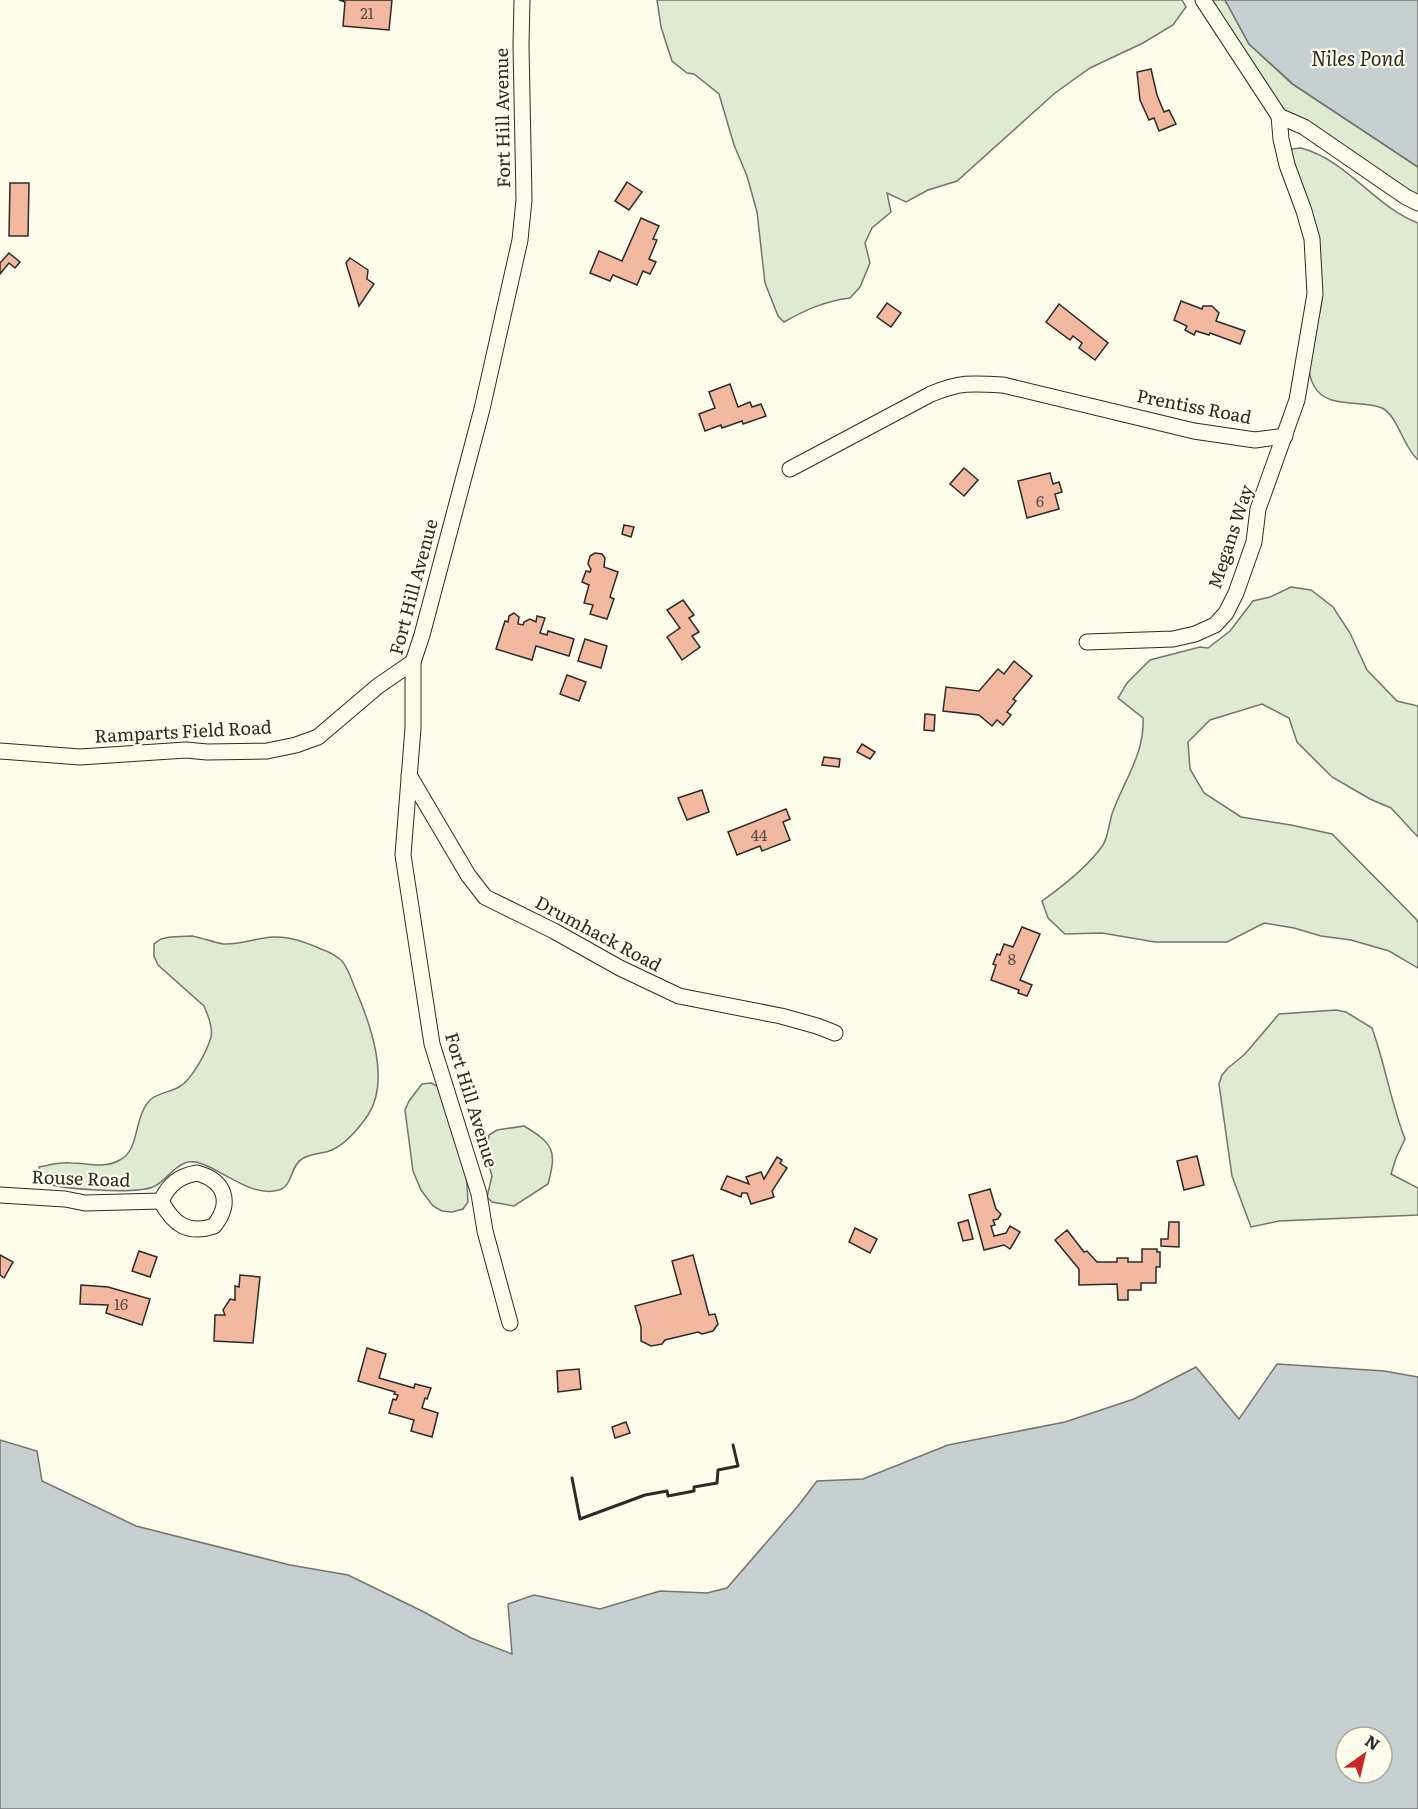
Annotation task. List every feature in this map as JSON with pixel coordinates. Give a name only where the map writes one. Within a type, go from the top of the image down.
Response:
[{"type":"street","name":"Fort Hill Avenue","points":[[510,1323],[485,1231],[479,1194],[432,1044],[403,855],[413,728],[413,662],[423,635],[482,409],[520,240],[524,200],[520,45],[522,0]]},
{"type":"street","points":[[1203,0],[1279,116],[1281,140],[1287,165],[1312,239],[1315,294],[1297,400],[1284,436]]},
{"type":"street","points":[[1279,116],[1305,127],[1406,197],[1418,202]]},
{"type":"street","name":"Prentiss Road","points":[[790,469],[932,394],[953,385],[975,383],[1003,385],[1194,431],[1255,440],[1284,436]]},
{"type":"street","name":"Megans Way","points":[[1087,642],[1173,639],[1195,634],[1215,625],[1226,613],[1236,594],[1254,542],[1258,509],[1284,436]]},
{"type":"street","name":"Ramparts Field Road","points":[[0,751],[81,757],[186,750],[267,751],[296,745],[318,737],[378,686],[413,662]]},
{"type":"street","name":"Drumhack Road","points":[[409,775],[468,875],[485,897],[554,930],[620,968],[679,996],[781,1016],[835,1033]]},
{"type":"street","name":"Rouse Road","points":[[0,1195],[55,1198],[86,1203],[161,1201]]},
{"type":"green space","points":[[657,0],[1182,0],[1186,7],[1173,25],[1143,43],[1090,68],[1055,93],[957,181],[928,190],[906,202],[887,193],[891,212],[872,228],[865,243],[870,263],[860,287],[850,298],[832,301],[784,322],[778,316],[765,283],[757,212],[719,94],[694,74],[687,73],[672,61],[661,27]]},
{"type":"green space","points":[[1204,0],[1225,0],[1249,44],[1292,84],[1418,167],[1418,198],[1361,166],[1282,109]]},
{"type":"green space","points":[[1301,148],[1333,163],[1388,206],[1418,223],[1418,460],[1408,448],[1388,412],[1374,405],[1345,403],[1327,398],[1314,386],[1310,376],[1310,354],[1321,308],[1322,289],[1320,273],[1289,159],[1292,149]]},
{"type":"green space","points":[[1291,587],[1311,590],[1333,607],[1350,633],[1367,670],[1397,701],[1418,706],[1418,837],[1391,808],[1370,799],[1332,777],[1297,742],[1289,718],[1262,704],[1210,720],[1188,742],[1190,769],[1204,793],[1241,817],[1332,834],[1416,919],[1418,923],[1418,968],[1389,951],[1351,940],[1321,936],[1264,923],[1227,942],[1155,942],[1102,933],[1065,934],[1048,918],[1042,901],[1083,868],[1105,842],[1112,814],[1137,756],[1143,731],[1143,718],[1118,698],[1127,683],[1150,660],[1200,647],[1208,648],[1230,631],[1253,601],[1270,597]]},
{"type":"green space","points":[[192,936],[223,944],[279,937],[298,940],[329,952],[341,960],[361,1002],[376,1051],[378,1085],[375,1101],[368,1115],[343,1143],[298,1162],[287,1184],[279,1190],[253,1189],[205,1165],[194,1162],[181,1165],[157,1185],[144,1189],[114,1191],[78,1189],[40,1181],[39,1167],[63,1163],[102,1165],[120,1160],[131,1149],[141,1116],[150,1100],[176,1089],[189,1078],[198,1065],[211,1037],[211,1026],[206,1010],[158,965],[154,956],[154,944],[161,939]]},
{"type":"green space","points":[[1336,1010],[1346,1012],[1372,1028],[1405,1139],[1391,1174],[1418,1188],[1418,1215],[1279,1221],[1251,1227],[1232,1176],[1219,1084],[1222,1075],[1245,1054],[1279,1014]]},
{"type":"green space","points":[[431,1083],[441,1088],[466,1171],[468,1202],[463,1209],[452,1212],[442,1211],[433,1206],[421,1190],[413,1171],[405,1110],[422,1084]]},
{"type":"green space","points":[[524,1126],[542,1138],[551,1149],[552,1164],[548,1184],[514,1206],[492,1202],[487,1197],[492,1176],[486,1156],[489,1135],[497,1130]]},
{"type":"water","name":"Niles Pond","points":[[1225,0],[1418,0],[1418,167],[1293,84],[1249,44]]},
{"type":"water","points":[[1277,1364],[1384,1371],[1418,1377],[1418,1809],[0,1809],[0,1440],[37,1451],[42,1481],[136,1526],[290,1565],[348,1575],[471,1638],[512,1654],[508,1604],[534,1595],[600,1609],[660,1591],[707,1593],[727,1588],[817,1481],[863,1479],[948,1445],[1065,1422],[1134,1399],[1196,1367],[1239,1419]]},
{"type":"building","points":[[339,0],[392,0],[389,30],[343,26],[345,2]]},
{"type":"building","points":[[1151,69],[1164,112],[1169,110],[1176,124],[1159,131],[1154,118],[1149,120],[1140,100],[1137,72]]},
{"type":"building","points":[[627,182],[642,192],[629,210],[615,201]]},
{"type":"building","points":[[10,183],[29,183],[28,236],[9,236]]},
{"type":"building","points":[[641,218],[659,226],[653,239],[657,240],[649,259],[656,262],[650,274],[643,271],[637,285],[613,275],[610,281],[590,273],[599,251],[622,261]]},
{"type":"building","points":[[9,253],[20,262],[15,268],[9,263],[0,274],[0,263]]},
{"type":"building","points":[[350,258],[368,270],[367,279],[374,284],[359,306],[346,263]]},
{"type":"building","points":[[1181,301],[1202,309],[1203,306],[1212,306],[1219,313],[1216,321],[1245,331],[1240,344],[1210,333],[1209,335],[1196,331],[1194,335],[1185,330],[1187,326],[1174,320]]},
{"type":"building","points":[[887,303],[901,313],[891,327],[877,317]]},
{"type":"building","points":[[1059,304],[1108,343],[1095,360],[1079,348],[1082,343],[1073,336],[1070,340],[1046,322]]},
{"type":"building","points":[[730,384],[738,407],[750,402],[752,407],[761,404],[766,416],[743,424],[742,421],[705,431],[699,414],[715,408],[709,392]]},
{"type":"building","points":[[964,468],[978,480],[964,496],[950,484]]},
{"type":"building","points":[[1050,473],[1053,484],[1059,482],[1062,492],[1055,494],[1059,509],[1027,518],[1018,481]]},
{"type":"building","points":[[624,525],[634,527],[631,537],[622,534]]},
{"type":"building","points":[[595,553],[602,554],[605,558],[604,567],[618,572],[610,597],[614,599],[607,619],[590,614],[593,605],[584,603],[589,585],[582,582],[586,571],[590,572],[591,569],[588,564],[590,556]]},
{"type":"building","points":[[683,600],[694,615],[689,618],[699,632],[692,636],[700,647],[682,660],[667,637],[680,628],[667,610]]},
{"type":"building","points":[[514,613],[519,617],[518,624],[523,625],[530,619],[536,622],[537,616],[545,618],[540,633],[547,635],[548,631],[574,639],[569,656],[536,646],[532,660],[496,649],[505,621],[508,622],[509,616]]},
{"type":"building","points":[[585,639],[607,646],[601,668],[578,661]]},
{"type":"building","points":[[1014,661],[1032,676],[1013,699],[1016,701],[1007,712],[1011,715],[1003,725],[997,720],[992,726],[979,715],[943,711],[946,687],[979,691],[998,669],[1004,674]]},
{"type":"building","points":[[567,675],[586,682],[579,701],[560,694]]},
{"type":"building","points":[[925,714],[935,715],[934,731],[924,730]]},
{"type":"building","points":[[862,744],[875,752],[870,759],[857,752]]},
{"type":"building","points":[[824,757],[840,759],[839,767],[822,765]]},
{"type":"building","points":[[702,790],[709,812],[687,820],[678,798]]},
{"type":"building","points":[[786,809],[790,819],[783,822],[790,840],[762,851],[760,846],[737,855],[728,832]]},
{"type":"building","points":[[1022,927],[1040,934],[1020,980],[1032,985],[1027,996],[1018,993],[1019,990],[991,980],[997,954],[1000,955],[1004,944],[1013,947]]},
{"type":"building","points":[[1197,1156],[1204,1185],[1184,1190],[1177,1161]]},
{"type":"building","points":[[777,1157],[782,1160],[780,1163],[787,1168],[772,1191],[774,1197],[751,1204],[747,1193],[742,1193],[741,1197],[721,1189],[727,1176],[749,1184],[746,1177],[761,1172],[764,1179]]},
{"type":"building","points":[[990,1189],[996,1209],[1001,1214],[998,1219],[993,1220],[995,1225],[991,1226],[994,1236],[1006,1233],[1010,1226],[1020,1232],[1010,1249],[1004,1245],[984,1250],[969,1195]]},
{"type":"building","points":[[968,1220],[973,1239],[963,1241],[958,1223]]},
{"type":"building","points":[[1169,1222],[1179,1222],[1179,1247],[1161,1246],[1161,1239],[1168,1239]]},
{"type":"building","points":[[855,1228],[877,1239],[870,1253],[849,1242]]},
{"type":"building","points":[[1067,1230],[1084,1252],[1087,1251],[1097,1262],[1117,1262],[1117,1258],[1128,1258],[1128,1262],[1142,1262],[1142,1249],[1157,1249],[1157,1252],[1160,1252],[1160,1267],[1156,1267],[1156,1283],[1141,1283],[1141,1290],[1128,1290],[1128,1300],[1118,1300],[1117,1284],[1079,1285],[1079,1269],[1055,1240]]},
{"type":"building","points":[[139,1251],[157,1257],[150,1277],[132,1271]]},
{"type":"building","points":[[0,1255],[13,1262],[4,1278],[0,1275]]},
{"type":"building","points":[[693,1255],[709,1315],[715,1314],[718,1324],[713,1331],[665,1340],[662,1344],[651,1346],[641,1341],[641,1327],[635,1306],[681,1294],[672,1261]]},
{"type":"building","points":[[240,1275],[260,1277],[253,1343],[214,1341],[215,1315],[225,1315],[223,1310],[230,1299],[235,1300],[235,1286],[239,1287]]},
{"type":"building","points":[[81,1285],[108,1287],[150,1299],[142,1325],[106,1313],[108,1305],[80,1304]]},
{"type":"building","points":[[367,1348],[386,1354],[379,1378],[414,1388],[415,1384],[431,1388],[422,1408],[438,1413],[432,1437],[411,1431],[414,1420],[389,1413],[393,1399],[396,1400],[398,1395],[394,1394],[395,1392],[358,1381]]},
{"type":"building","points":[[579,1369],[581,1389],[558,1392],[557,1371]]},
{"type":"building","points":[[626,1422],[630,1433],[615,1438],[612,1427]]},
{"type":"wall","points":[[572,1478],[580,1519],[645,1495],[667,1491],[668,1496],[694,1491],[694,1487],[717,1483],[718,1470],[738,1466],[733,1445]]}]
